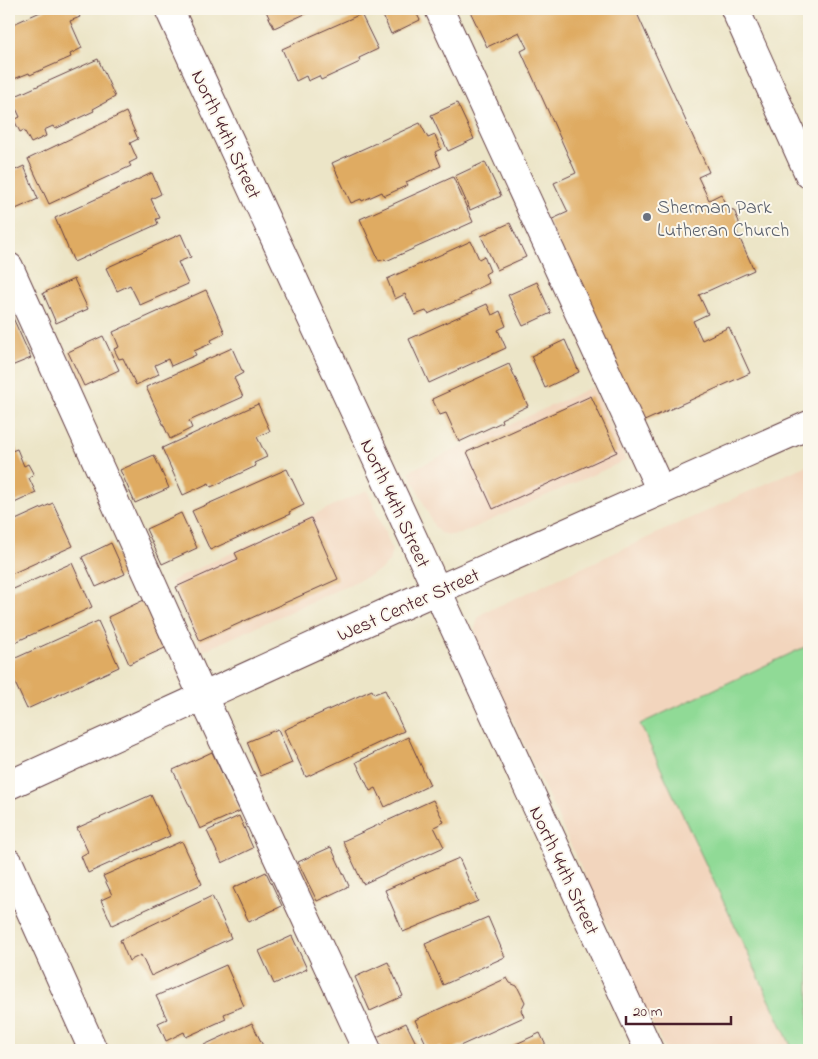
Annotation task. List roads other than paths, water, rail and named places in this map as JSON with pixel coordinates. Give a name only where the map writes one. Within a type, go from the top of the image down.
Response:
[{"type":"street","name":"North 44th Street","points":[[169,9],[649,1050]]},
{"type":"street","points":[[439,9],[661,491]]},
{"type":"street","points":[[735,9],[806,159]]},
{"type":"street","points":[[9,267],[203,697],[366,1050]]},
{"type":"street","name":"West Center Street","points":[[9,785],[436,591],[809,425]]},
{"type":"street","points":[[9,862],[93,1050]]},
{"type":"place","name":"Sherman Park Lutheran Church","points":[[647,217]]}]
